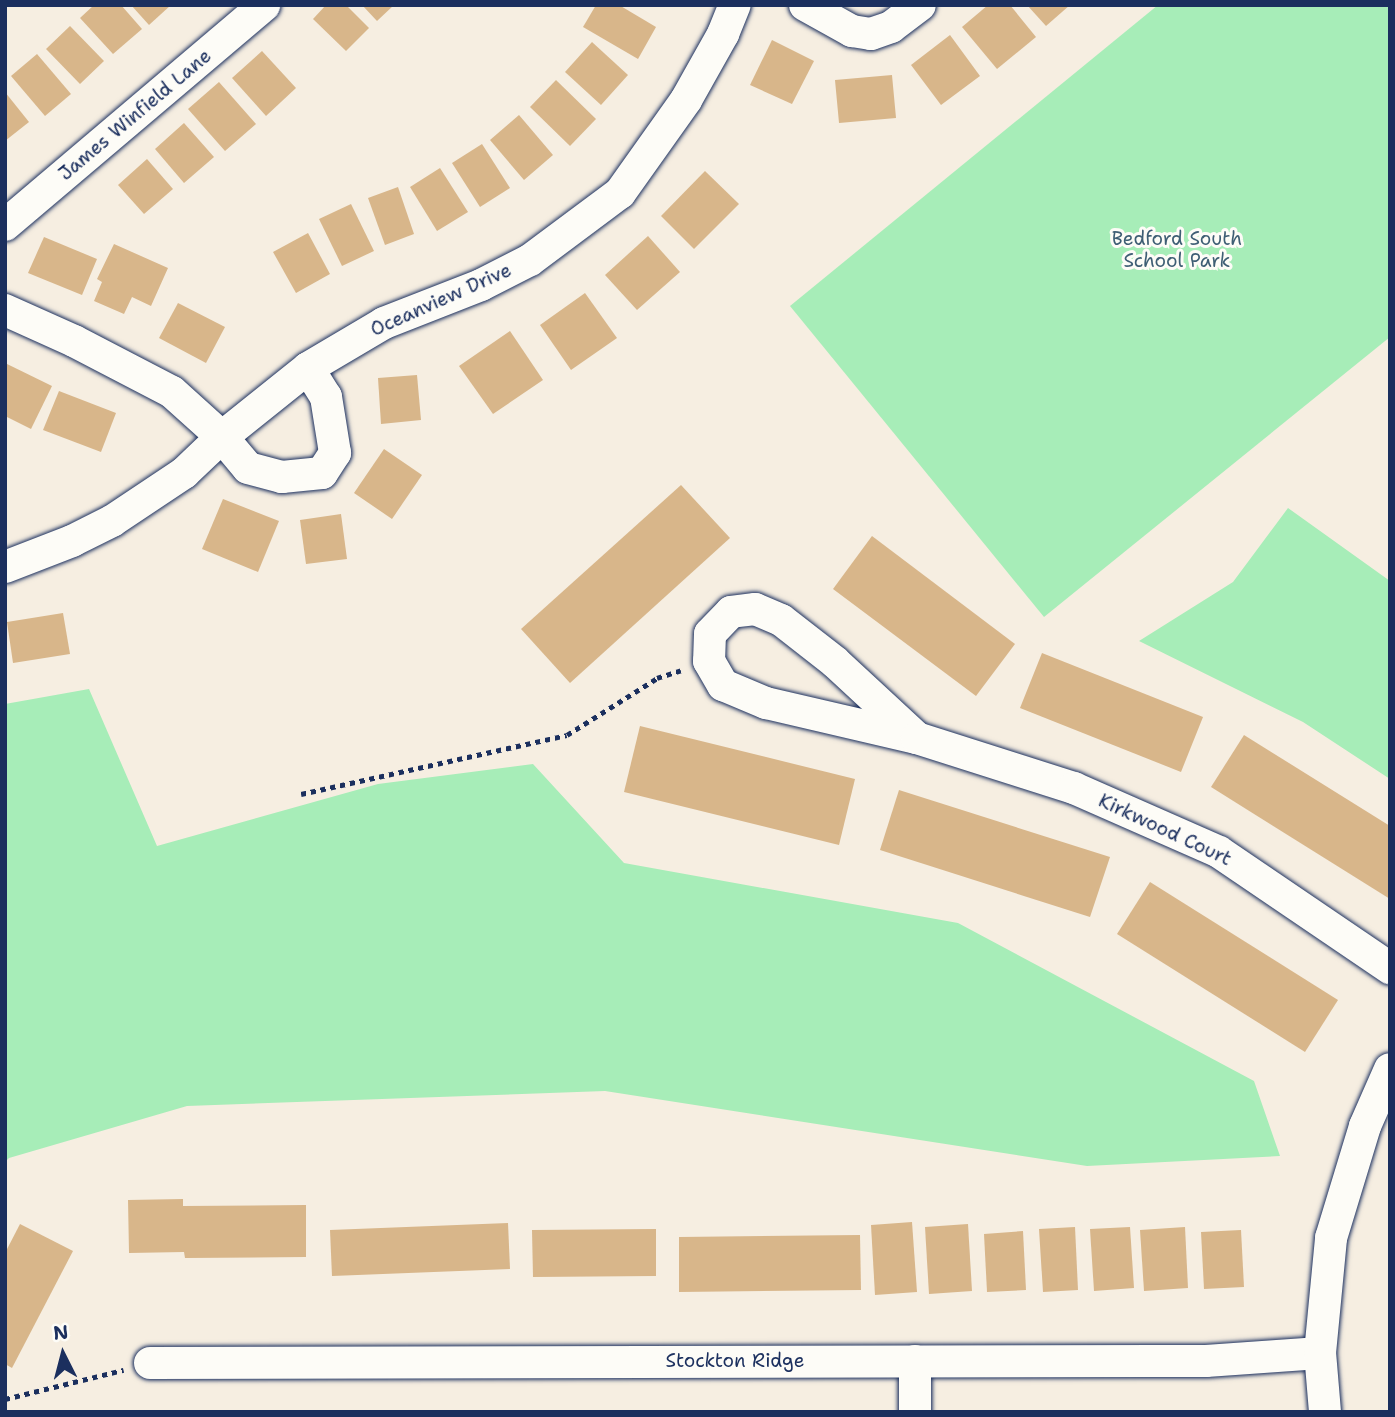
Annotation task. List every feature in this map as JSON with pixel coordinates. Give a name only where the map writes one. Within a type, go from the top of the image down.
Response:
[{"type":"street","name":"James Winfield Lane","points":[[5,225],[264,5]]},
{"type":"street","name":"Oceanview Drive","points":[[5,567],[112,521],[184,473],[222,437],[308,368],[384,323],[481,285],[530,260],[620,193],[685,100],[723,34],[735,5]]},
{"type":"street","points":[[805,5],[852,31],[872,34],[891,27],[920,5]]},
{"type":"street","points":[[5,310],[74,341],[172,392],[222,437],[248,468],[282,477],[321,473],[335,453],[326,397],[308,368]]},
{"type":"street","name":"Kirkwood Court","points":[[917,738],[835,662],[781,620],[755,609],[731,612],[710,634],[709,661],[723,685],[766,703],[917,738],[1074,788],[1219,852],[1390,968]]},
{"type":"street","points":[[1325,1412],[1320,1353],[1331,1238],[1365,1126],[1390,1069]]},
{"type":"street","name":"Stockton Ridge","points":[[150,1363],[1206,1361],[1320,1353]]},
{"type":"street","points":[[915,1361],[915,1412]]},
{"type":"path","points":[[300,794],[567,734],[657,677],[709,661]]},
{"type":"path","points":[[5,1399],[150,1363]]},
{"type":"green space","name":"Bedford South School Park","points":[[1158,5],[1390,5],[1390,337],[1044,617],[790,306]]},
{"type":"green space","points":[[1288,508],[1390,581],[1390,779],[1303,722],[1139,641],[1233,582]]},
{"type":"green space","points":[[89,689],[157,846],[378,784],[533,764],[624,863],[958,923],[1254,1081],[1280,1156],[1087,1166],[605,1091],[187,1106],[9,1158],[5,1162],[5,704]]},
{"type":"building","points":[[94,5],[121,5],[142,29],[113,54],[80,18]]},
{"type":"building","points":[[131,5],[171,5],[149,25]]},
{"type":"building","points":[[326,5],[346,5],[369,28],[346,51],[313,19]]},
{"type":"building","points":[[362,5],[394,5],[377,21]]},
{"type":"building","points":[[596,5],[619,5],[656,27],[638,59],[583,27]]},
{"type":"building","points":[[988,5],[1010,5],[1036,37],[997,69],[962,27]]},
{"type":"building","points":[[1027,5],[1070,5],[1046,26]]},
{"type":"building","points":[[70,26],[104,61],[80,84],[46,49]]},
{"type":"building","points":[[950,35],[980,76],[941,105],[911,65]]},
{"type":"building","points":[[772,40],[814,61],[792,104],[750,85]]},
{"type":"building","points":[[592,42],[628,75],[601,105],[565,72]]},
{"type":"building","points":[[262,51],[296,88],[266,116],[232,78]]},
{"type":"building","points":[[37,54],[71,94],[45,116],[11,76]]},
{"type":"building","points":[[892,75],[896,118],[839,123],[835,80]]},
{"type":"building","points":[[556,80],[596,119],[570,146],[530,107]]},
{"type":"building","points":[[219,82],[256,124],[225,151],[188,109]]},
{"type":"building","points":[[5,92],[29,122],[5,141]]},
{"type":"building","points":[[519,115],[553,155],[524,180],[490,140]]},
{"type":"building","points":[[184,123],[214,157],[184,183],[155,149]]},
{"type":"building","points":[[482,144],[510,188],[480,207],[452,163]]},
{"type":"building","points":[[147,159],[173,189],[144,214],[118,185]]},
{"type":"building","points":[[440,168],[468,212],[437,231],[410,187]]},
{"type":"building","points":[[705,171],[739,204],[694,249],[661,216]]},
{"type":"building","points":[[398,187],[414,234],[385,245],[368,198]]},
{"type":"building","points":[[351,204],[374,251],[342,266],[319,219]]},
{"type":"building","points":[[308,233],[330,274],[296,293],[273,252]]},
{"type":"building","points":[[648,236],[680,272],[637,310],[605,275]]},
{"type":"building","points":[[44,237],[97,259],[82,295],[28,273]]},
{"type":"building","points":[[114,244],[168,268],[151,306],[132,297],[124,314],[94,301],[102,282],[97,279]]},
{"type":"building","points":[[585,293],[617,338],[571,370],[540,325]]},
{"type":"building","points":[[178,303],[225,327],[206,363],[159,338]]},
{"type":"building","points":[[510,331],[543,380],[493,414],[459,366]]},
{"type":"building","points":[[5,363],[52,386],[31,429],[5,416]]},
{"type":"building","points":[[417,375],[421,420],[381,424],[378,378]]},
{"type":"building","points":[[59,391],[116,413],[101,452],[43,430]]},
{"type":"building","points":[[384,449],[422,475],[392,519],[354,493]]},
{"type":"building","points":[[681,485],[730,538],[570,683],[521,629]]},
{"type":"building","points":[[223,499],[279,521],[258,572],[202,549]]},
{"type":"building","points":[[341,514],[347,559],[306,564],[300,520]]},
{"type":"building","points":[[872,536],[1015,644],[976,696],[833,589]]},
{"type":"building","points":[[63,613],[70,654],[13,663],[7,622]]},
{"type":"building","points":[[1042,653],[1203,717],[1181,772],[1020,708]]},
{"type":"building","points":[[640,726],[855,779],[839,845],[624,792]]},
{"type":"building","points":[[1244,735],[1390,826],[1390,899],[1211,787]]},
{"type":"building","points":[[899,790],[1110,857],[1090,917],[880,850]]},
{"type":"building","points":[[1150,882],[1338,1000],[1305,1052],[1117,934]]},
{"type":"building","points":[[183,1199],[183,1206],[306,1205],[306,1257],[185,1258],[184,1252],[129,1253],[128,1200]]},
{"type":"building","points":[[912,1222],[917,1292],[875,1295],[871,1225]]},
{"type":"building","points":[[508,1223],[510,1269],[332,1276],[330,1230]]},
{"type":"building","points":[[20,1224],[73,1251],[12,1368],[5,1364],[5,1253]]},
{"type":"building","points":[[968,1224],[972,1291],[929,1294],[925,1227]]},
{"type":"building","points":[[1075,1227],[1078,1290],[1043,1292],[1039,1229]]},
{"type":"building","points":[[1130,1227],[1134,1288],[1094,1291],[1090,1229]]},
{"type":"building","points":[[1185,1227],[1188,1288],[1144,1291],[1140,1230]]},
{"type":"building","points":[[656,1229],[656,1276],[533,1277],[532,1230]]},
{"type":"building","points":[[1241,1230],[1244,1287],[1204,1289],[1201,1232]]},
{"type":"building","points":[[1023,1231],[1026,1290],[987,1292],[984,1234]]},
{"type":"building","points":[[860,1235],[861,1290],[679,1292],[679,1237]]}]
